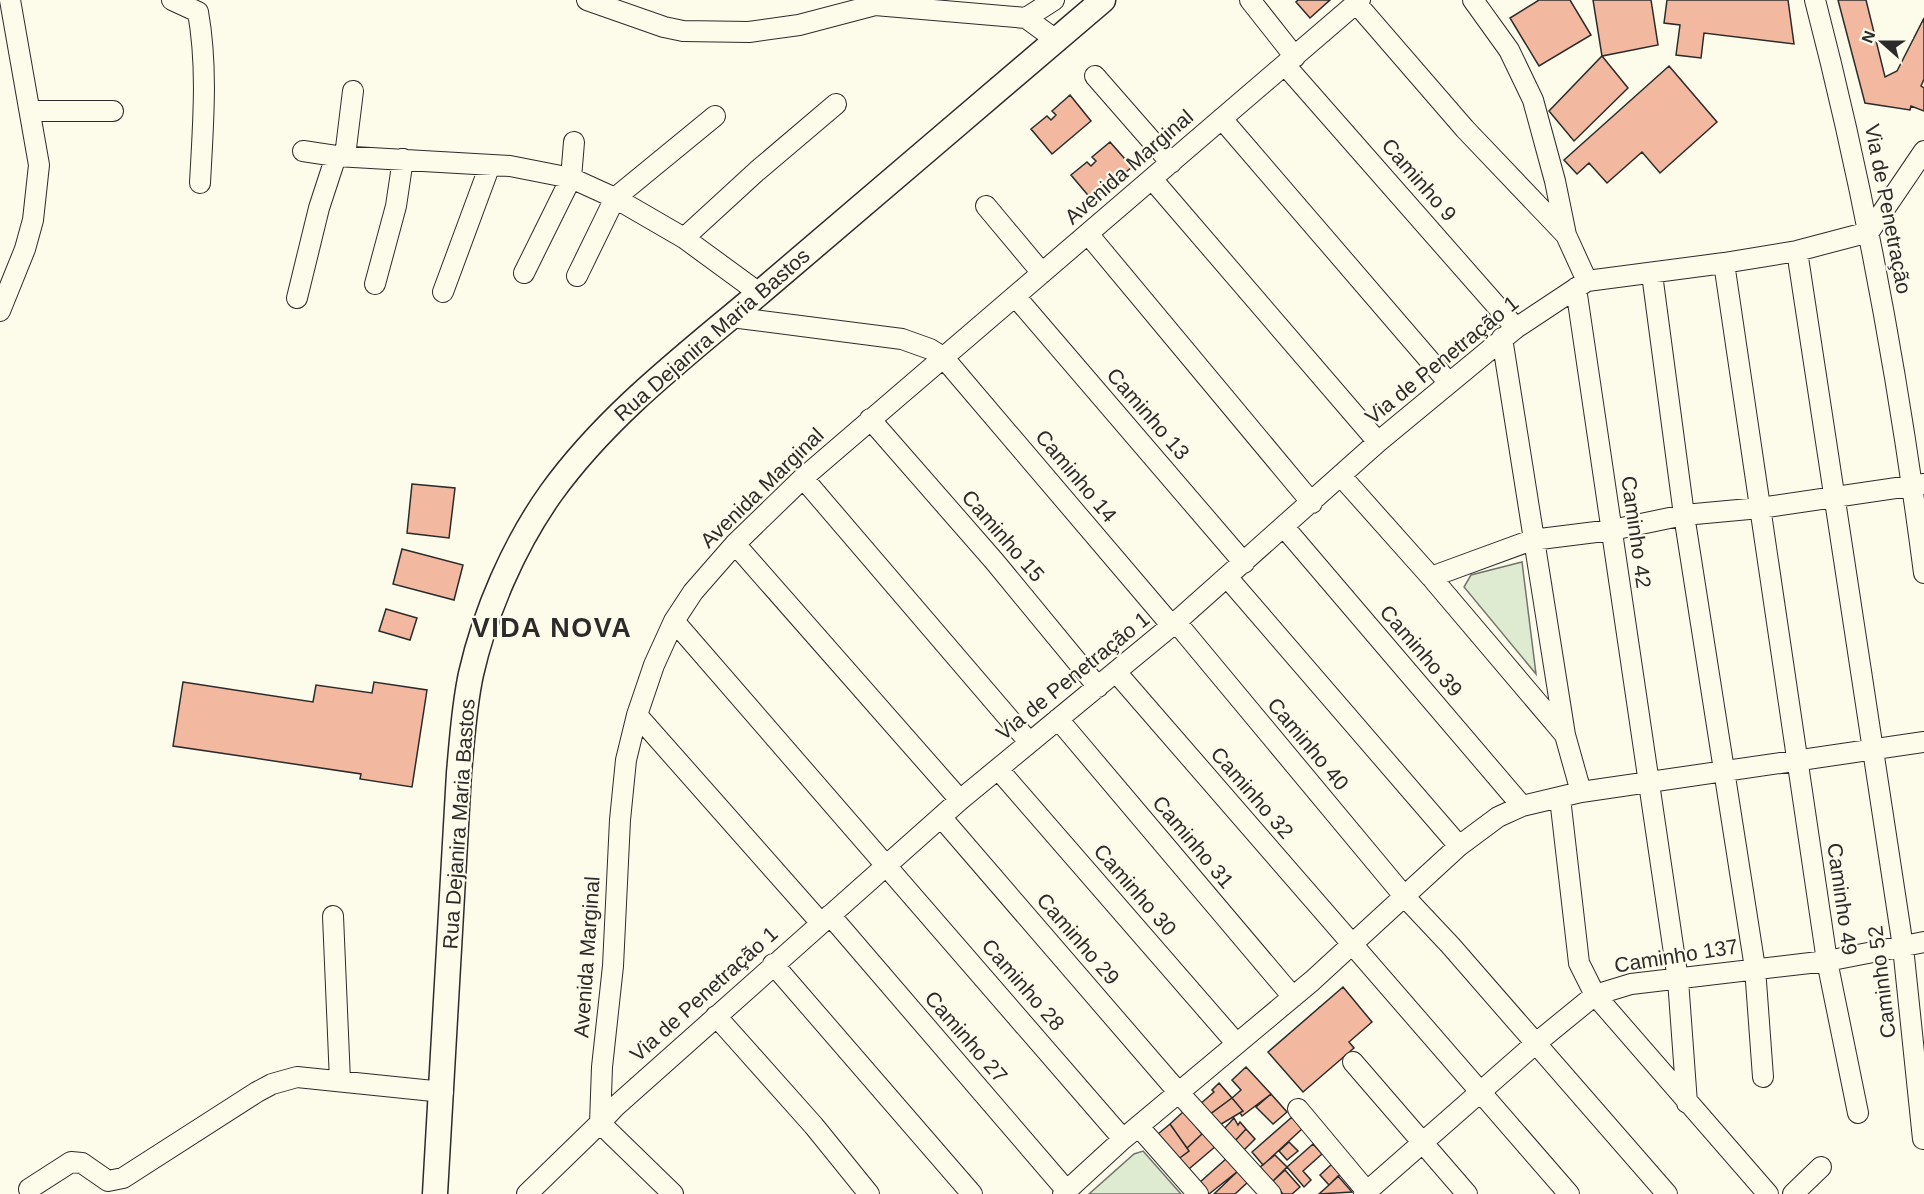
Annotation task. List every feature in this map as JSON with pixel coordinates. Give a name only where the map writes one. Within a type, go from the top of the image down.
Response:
[{"type":"main road","name":"Rua Dejanira Maria Bastos","points":[[435,1194],[443,1092],[459,773],[471,673],[487,620],[519,547],[551,494],[629,405],[1103,0]]},
{"type":"street","points":[[0,311],[25,249],[38,189],[39,165],[10,0]]},
{"type":"street","points":[[172,0],[199,6],[205,73],[200,183]]},
{"type":"street","points":[[587,0],[650,24],[683,31],[776,30],[875,5],[1026,18],[1056,40]]},
{"type":"street","points":[[1026,18],[1054,0]]},
{"type":"street","name":"Caminho 9","points":[[1250,0],[1290,61],[1509,333]]},
{"type":"street","points":[[1473,0],[1509,50],[1533,100],[1555,181],[1566,235]]},
{"type":"street","name":"Via de Penetração","points":[[1815,0],[1846,119],[1918,484],[1924,573]]},
{"type":"street","points":[[1358,2],[1466,129],[1566,235]]},
{"type":"street","name":"Avenida Marginal","points":[[600,1123],[602,1067],[613,966],[620,820],[626,760],[637,715],[654,664],[674,621],[710,571],[803,478],[1358,2]]},
{"type":"street","points":[[1095,76],[1171,163]]},
{"type":"street","points":[[297,298],[319,208],[340,156],[354,91]]},
{"type":"street","points":[[684,238],[757,171],[836,104]]},
{"type":"street","points":[[31,111],[113,111]]},
{"type":"street","points":[[577,276],[615,198],[715,116]]},
{"type":"street","points":[[1222,119],[1449,383]]},
{"type":"street","points":[[524,273],[571,178],[574,142]]},
{"type":"street","points":[[303,151],[340,156],[490,165],[538,170],[571,178],[615,198],[684,238],[759,293]]},
{"type":"street","points":[[1582,284],[1797,250],[1869,232],[1924,151]]},
{"type":"street","points":[[375,284],[396,206],[403,159]]},
{"type":"street","points":[[443,292],[490,165]]},
{"type":"street","points":[[1152,179],[1378,442]]},
{"type":"street","points":[[986,206],[1042,273]]},
{"type":"street","points":[[1088,234],[1312,502]]},
{"type":"street","name":"Caminho 42","points":[[1566,235],[1582,284],[1612,530],[1678,980],[1687,1103]]},
{"type":"street","name":"Caminho 52","points":[[1797,250],[1903,947],[1923,1139]]},
{"type":"street","name":"Caminho 49","points":[[1724,263],[1827,961],[1858,1113]]},
{"type":"street","points":[[1652,274],[1684,515],[1755,968],[1763,1077]]},
{"type":"street","name":"Via de Penetração 1","points":[[600,1123],[825,918],[960,800],[1174,624],[1378,442],[1509,333],[1582,284]]},
{"type":"street","name":"Caminho 13","points":[[1015,296],[1244,563]]},
{"type":"street","points":[[731,317],[902,339],[930,349],[943,357]]},
{"type":"street","points":[[1509,333],[1532,540],[1565,735],[1581,792]]},
{"type":"street","name":"Caminho 14","points":[[943,357],[1174,624]]},
{"type":"street","name":"Caminho 15","points":[[870,419],[995,562],[1098,687]]},
{"type":"street","points":[[1341,476],[1431,577],[1565,735]]},
{"type":"street","points":[[803,478],[1029,742]]},
{"type":"street","points":[[1431,577],[1532,540],[1612,530],[1684,515],[1760,508],[1918,484]]},
{"type":"street","name":"Caminho 39","points":[[1284,527],[1522,806]]},
{"type":"street","points":[[735,544],[960,800]]},
{"type":"street","points":[[1227,577],[1460,846]]},
{"type":"street","name":"Caminho 28","points":[[674,621],[887,864],[1131,1133],[1198,1194]]},
{"type":"street","name":"Caminho 40","points":[[1174,624],[1404,896],[1667,1194]]},
{"type":"street","name":"Caminho 32","points":[[1116,672],[1569,1194]]},
{"type":"street","name":"Caminho 27","points":[[637,715],[825,918],[1065,1192]]},
{"type":"street","name":"Caminho 31","points":[[1058,720],[1293,996]]},
{"type":"street","points":[[1065,1192],[1293,996],[1460,846],[1498,817],[1522,806],[1581,792],[1724,773],[1924,742]]},
{"type":"street","name":"Caminho 30","points":[[999,769],[1236,1043]]},
{"type":"street","points":[[1560,798],[1579,963],[1595,995],[1768,1194]]},
{"type":"street","name":"Caminho 29","points":[[941,817],[1179,1093],[1271,1194]]},
{"type":"street","points":[[333,916],[340,1081]]},
{"type":"street","name":"Caminho 137","points":[[1367,1193],[1535,1044],[1595,995],[1631,984],[1827,961],[1924,942]]},
{"type":"street","points":[[774,964],[972,1194]]},
{"type":"street","points":[[716,1016],[814,1126],[869,1194]]},
{"type":"street","points":[[1353,1062],[1467,1194]]},
{"type":"street","points":[[29,1189],[71,1162],[82,1163],[103,1180],[115,1182],[272,1084],[297,1077],[443,1092]]},
{"type":"street","points":[[1298,1109],[1367,1193]]},
{"type":"street","points":[[527,1194],[600,1123],[673,1194]]},
{"type":"street","points":[[1793,1194],[1821,1167]]},
{"type":"green space","points":[[1522,562],[1536,674],[1464,587],[1471,575]]},
{"type":"green space","points":[[1143,1151],[1181,1194],[1089,1194],[1134,1154]]},
{"type":"building","points":[[1298,0],[1330,0],[1310,18],[1296,2]]},
{"type":"building","points":[[1539,0],[1570,0],[1591,35],[1539,66],[1510,18]]},
{"type":"building","points":[[1593,0],[1651,0],[1658,45],[1602,56]]},
{"type":"building","points":[[1667,0],[1788,0],[1794,44],[1704,33],[1701,58],[1676,55],[1680,25],[1664,23]]},
{"type":"building","points":[[1838,0],[1866,0],[1885,77],[1897,71],[1924,18],[1924,79],[1921,86],[1924,88],[1924,111],[1911,106],[1910,110],[1865,103]]},
{"type":"building","points":[[1602,56],[1628,88],[1574,141],[1549,111]]},
{"type":"building","points":[[1669,66],[1717,122],[1660,173],[1642,152],[1607,183],[1589,163],[1577,174],[1564,160]]},
{"type":"building","points":[[1070,95],[1091,121],[1052,154],[1031,129],[1047,116],[1051,120],[1056,115],[1052,111]]},
{"type":"building","points":[[1110,142],[1132,167],[1092,200],[1071,175],[1087,162],[1091,166],[1096,161],[1092,157]]},
{"type":"building","points":[[412,484],[455,488],[449,538],[407,533]]},
{"type":"building","points":[[402,549],[463,565],[454,600],[393,584]]},
{"type":"building","points":[[386,609],[417,618],[410,640],[379,631]]},
{"type":"building","points":[[183,682],[313,702],[316,685],[372,693],[374,682],[427,690],[412,787],[360,779],[361,774],[173,746]]},
{"type":"building","points":[[1343,987],[1372,1022],[1349,1042],[1354,1048],[1303,1092],[1268,1052]]},
{"type":"building","points":[[1246,1067],[1271,1094],[1242,1116],[1240,1113],[1243,1111],[1232,1098],[1241,1090],[1232,1080]]},
{"type":"building","points":[[1219,1083],[1232,1098],[1209,1115],[1199,1105],[1214,1092],[1212,1090]]},
{"type":"building","points":[[1271,1094],[1287,1112],[1273,1124],[1256,1107]]},
{"type":"building","points":[[1232,1098],[1243,1111],[1218,1126],[1209,1115]]},
{"type":"building","points":[[1184,1111],[1202,1134],[1187,1148],[1170,1124]]},
{"type":"building","points":[[1292,1117],[1302,1129],[1263,1165],[1252,1152]]},
{"type":"building","points":[[1234,1118],[1238,1125],[1240,1122],[1246,1129],[1234,1142],[1223,1130]]},
{"type":"building","points":[[1170,1124],[1189,1151],[1173,1163],[1152,1139]]},
{"type":"building","points":[[1246,1129],[1255,1139],[1243,1151],[1234,1142]]},
{"type":"building","points":[[1204,1132],[1216,1146],[1183,1174],[1173,1163],[1189,1151],[1187,1148]]},
{"type":"building","points":[[1289,1142],[1298,1151],[1287,1160],[1279,1151]]},
{"type":"building","points":[[1313,1144],[1322,1154],[1303,1171],[1311,1180],[1304,1187],[1287,1167]]},
{"type":"building","points":[[1275,1155],[1287,1167],[1272,1182],[1260,1167]]},
{"type":"building","points":[[1227,1158],[1238,1171],[1209,1194],[1199,1183]]},
{"type":"building","points":[[1334,1162],[1343,1172],[1329,1185],[1320,1175]]},
{"type":"building","points":[[1285,1170],[1300,1187],[1292,1194],[1283,1194],[1272,1182]]},
{"type":"building","points":[[1238,1171],[1248,1182],[1235,1194],[1214,1194]]},
{"type":"building","points":[[1338,1176],[1352,1192],[1319,1194],[1329,1185]]},
{"type":"district","name":"VIDA NOVA","points":[[552,628]]}]
